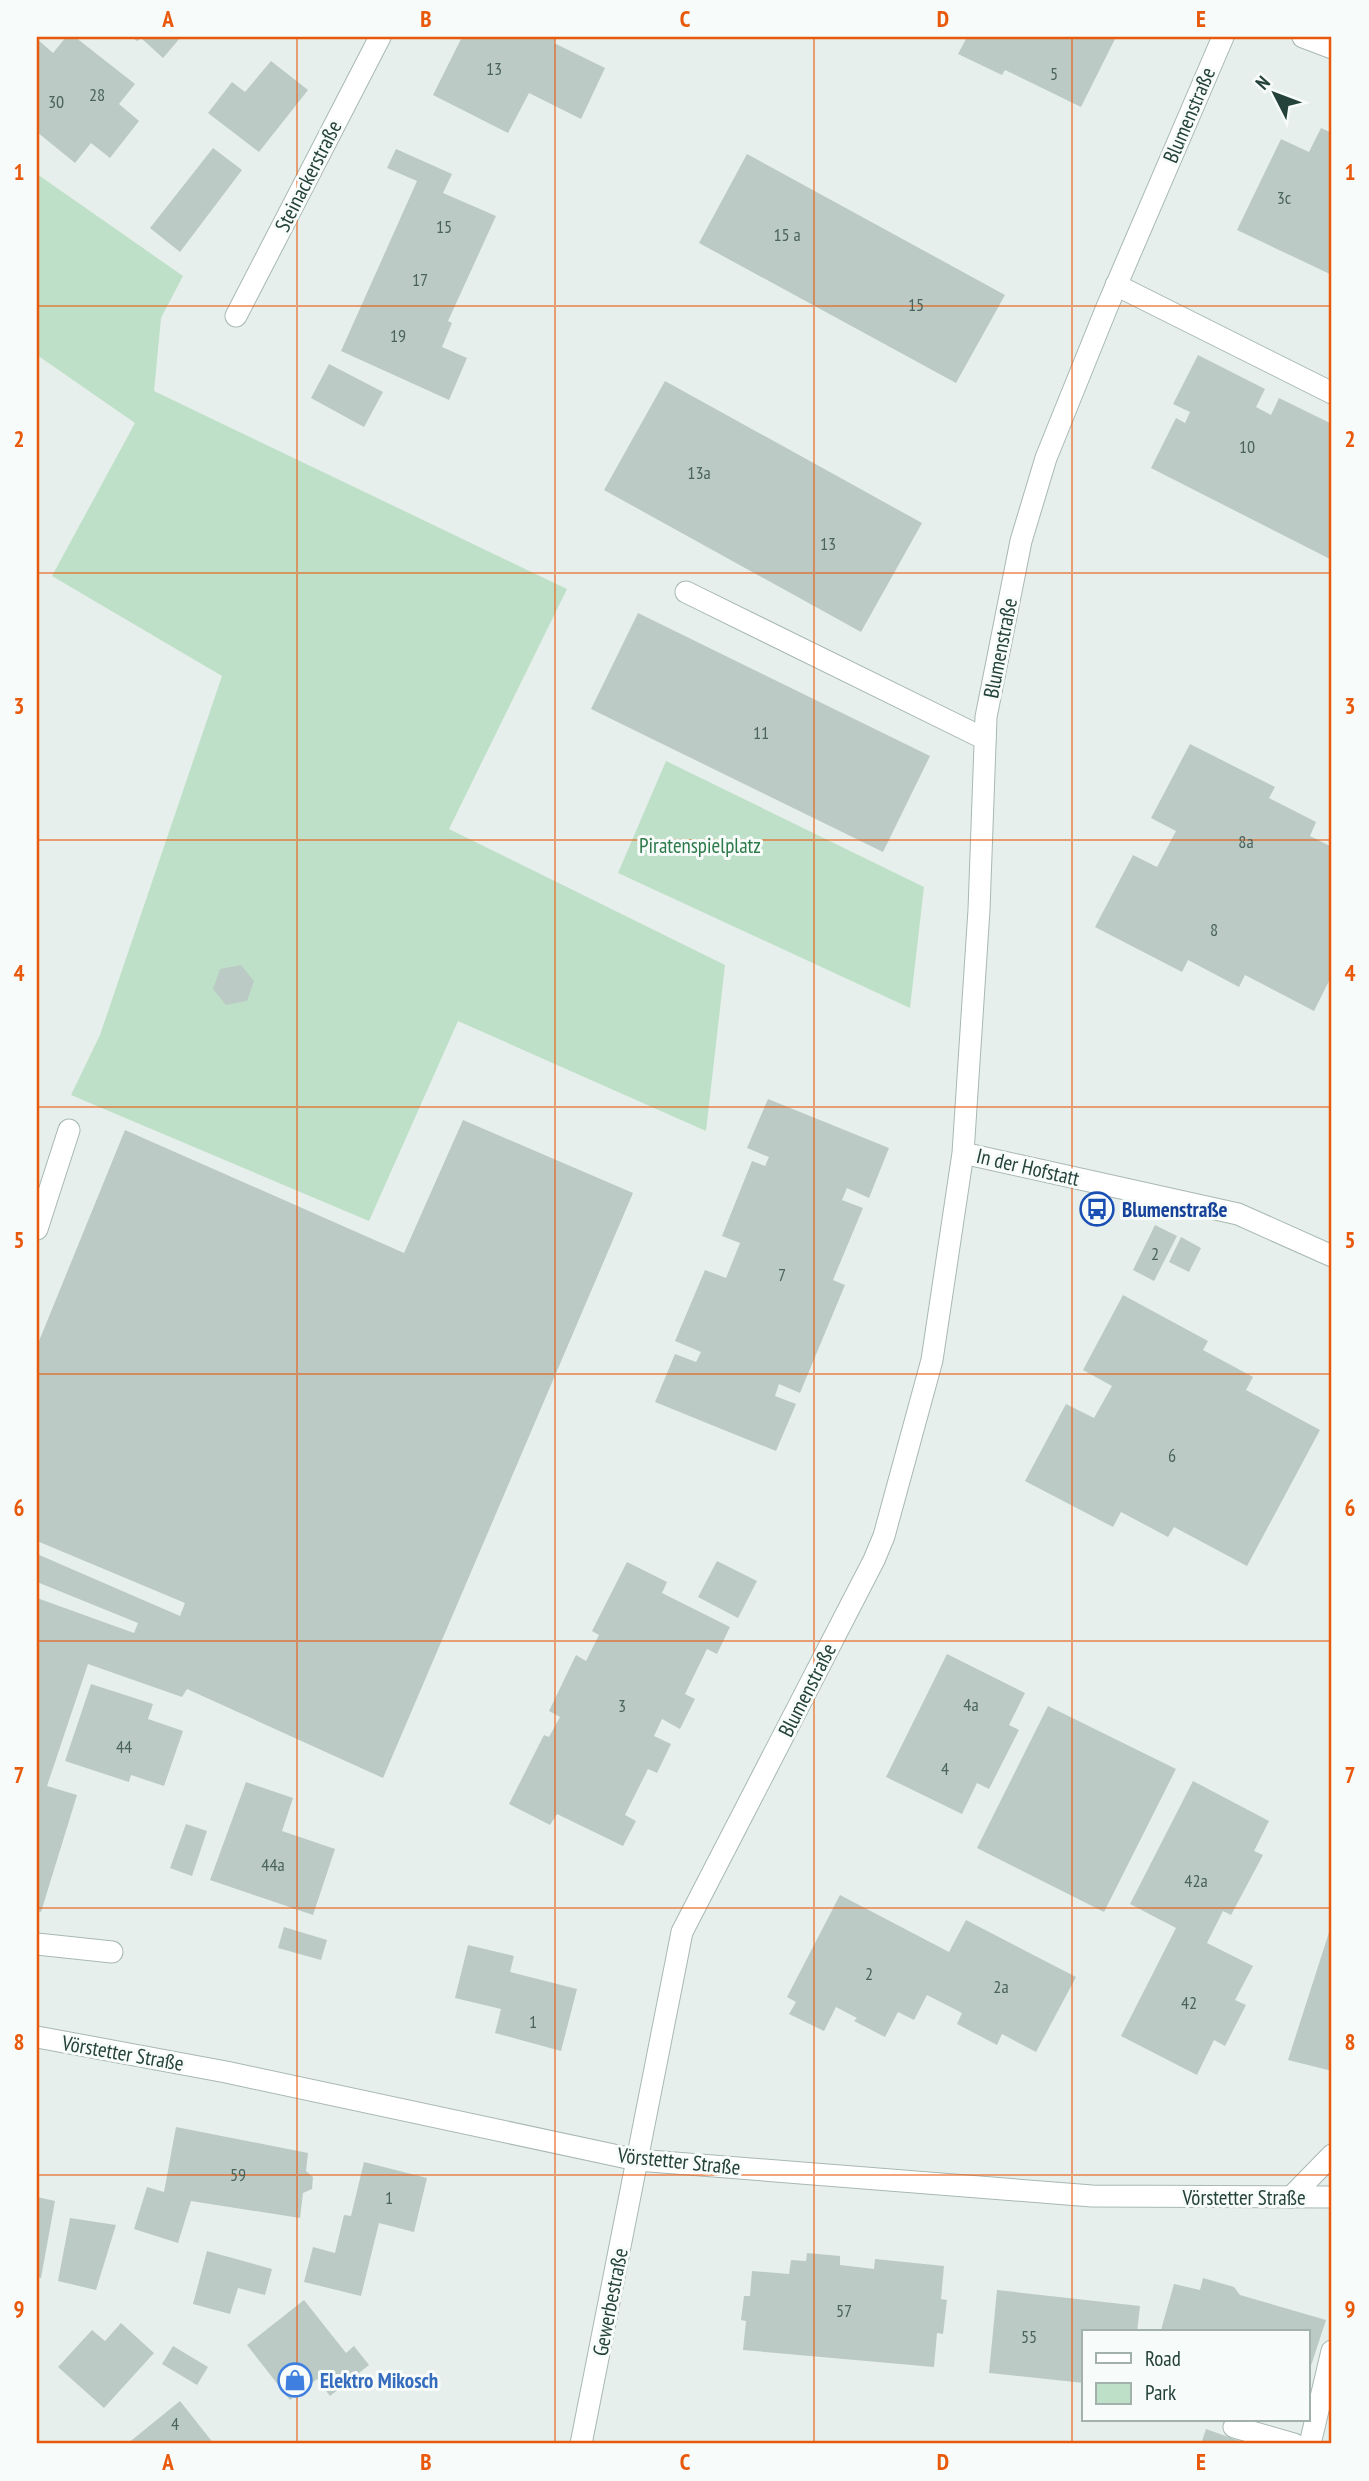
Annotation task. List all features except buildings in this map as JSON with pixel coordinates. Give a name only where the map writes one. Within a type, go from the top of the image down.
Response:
[{"type":"street","name":"Steinackerstraße","points":[[236,316],[380,37]]},
{"type":"street","name":"Blumenstraße","points":[[637,2160],[682,1932],[884,1536],[932,1360],[963,1153],[979,910],[986,717],[1021,541],[1046,458],[1116,285],[1223,37]]},
{"type":"street","points":[[1303,37],[1332,48]]},
{"type":"street","points":[[1116,285],[1332,393]]},
{"type":"street","points":[[686,592],[985,739]]},
{"type":"street","points":[[37,1228],[69,1130]]},
{"type":"street","name":"In der Hofstatt","points":[[963,1153],[1238,1214],[1332,1256]]},
{"type":"street","points":[[37,1944],[112,1952]]},
{"type":"street","name":"Vörstetter Straße","points":[[37,2037],[226,2072],[637,2160],[1092,2196],[1332,2197]]},
{"type":"street","points":[[1291,2197],[1332,2155]]},
{"type":"street","name":"Gewerbestraße","points":[[581,2444],[637,2160]]},
{"type":"street","points":[[1310,2444],[1332,2351]]},
{"type":"street","points":[[1234,2427],[1294,2444]]},
{"type":"green space","points":[[37,174],[183,276],[161,318],[154,391],[567,589],[449,829],[725,965],[706,1131],[458,1021],[369,1221],[71,1095],[100,1035],[222,676],[52,576],[135,423],[37,355]]},
{"type":"green space","name":"Piratenspielplatz","points":[[666,761],[924,887],[910,1008],[618,873]]},
{"type":"place","name":"Blumenstraße","points":[[1097,1209]]},
{"type":"place","name":"Elektro Mikosch","points":[[295,2380]]}]
